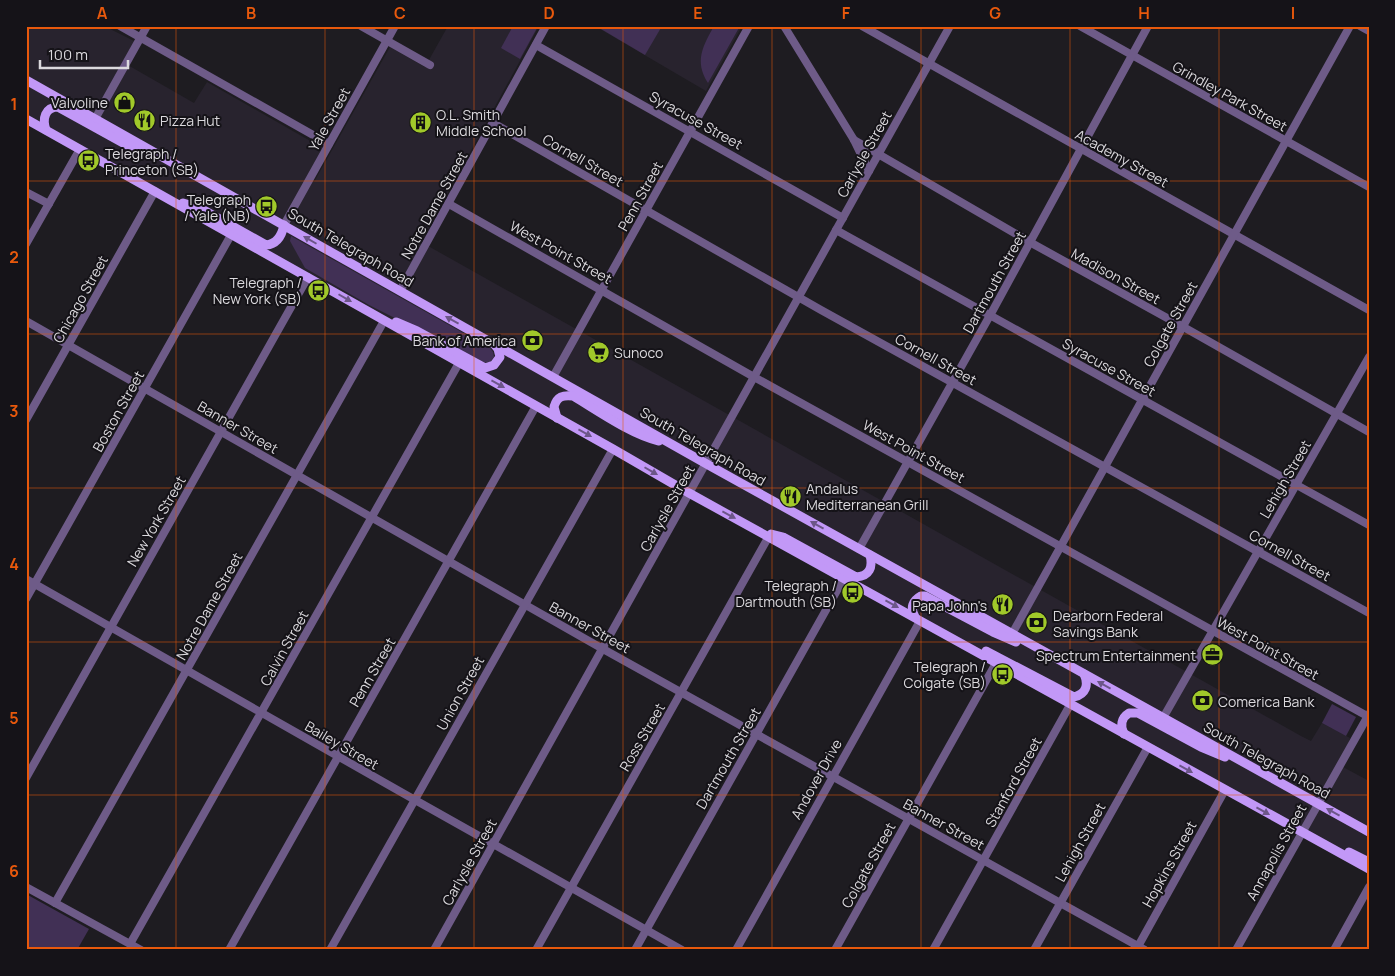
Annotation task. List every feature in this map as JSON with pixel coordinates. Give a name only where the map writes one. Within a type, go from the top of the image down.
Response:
[{"type":"main road","name":"South Telegraph Road","points":[[26,80],[706,464],[1369,832]]},
{"type":"main road","points":[[46,130],[44,120],[46,113],[52,108],[58,107],[124,144],[143,152],[163,157]]},
{"type":"main road","points":[[26,119],[689,493],[1369,869]]},
{"type":"main road","points":[[170,200],[200,208],[266,244],[278,240],[284,225]]},
{"type":"main road","points":[[372,314],[417,331],[485,368],[494,365],[500,357],[498,349],[494,344]]},
{"type":"main road","points":[[557,418],[554,412],[555,402],[561,396],[573,396],[650,439],[669,443]]},
{"type":"main road","points":[[759,531],[783,537],[856,576],[866,574],[871,570],[870,555]]},
{"type":"main road","points":[[918,619],[912,608],[914,602],[920,596],[925,596],[993,632],[1017,643],[1038,648]]},
{"type":"main road","points":[[964,645],[983,650],[998,657],[1074,697],[1082,694],[1087,687],[1084,674]]},
{"type":"main road","points":[[1124,734],[1121,725],[1123,718],[1129,712],[1138,712],[1214,754],[1245,764]]},
{"type":"main road","points":[[1323,844],[1355,854],[1369,862]]},
{"type":"street","points":[[120,26],[329,144]]},
{"type":"street","points":[[95,119],[147,26]]},
{"type":"street","points":[[361,26],[430,65]]},
{"type":"street","name":"Yale Street","points":[[284,225],[395,26]]},
{"type":"street","name":"Notre Dame Street","points":[[400,291],[546,26]]},
{"type":"street","name":"Penn Street","points":[[553,377],[749,26]]},
{"type":"street","points":[[784,26],[854,140],[869,171]]},
{"type":"street","name":"Academy Street","points":[[862,26],[1369,310]]},
{"type":"street","name":"Carlysle Street","points":[[434,950],[950,26]]},
{"type":"street","name":"Grindley Park Street","points":[[1080,26],[1369,187]]},
{"type":"street","name":"Dartmouth Street","points":[[859,549],[953,383],[1148,26]]},
{"type":"street","name":"Colgate Street","points":[[1012,634],[1350,26]]},
{"type":"street","points":[[1360,26],[1369,31]]},
{"type":"street","name":"Syracuse Street","points":[[536,45],[843,218]]},
{"type":"street","name":"Cornell Street","points":[[493,123],[799,297],[1369,613]]},
{"type":"street","name":"Madison Street","points":[[854,140],[1030,242],[1369,432]]},
{"type":"street","points":[[26,244],[80,149]]},
{"type":"street","name":"Chicago Street","points":[[26,420],[155,191]]},
{"type":"street","points":[[26,192],[48,204]]},
{"type":"street","name":"West Point Street","points":[[449,204],[754,377],[1061,546],[1212,632],[1368,716]]},
{"type":"street","name":"Syracuse Street","points":[[836,230],[1369,526]]},
{"type":"street","name":"Boston Street","points":[[26,599],[231,235]]},
{"type":"street","name":"New York Street","points":[[26,778],[308,278]]},
{"type":"street","name":"Banner Street","points":[[26,321],[603,649],[1139,948]]},
{"type":"street","name":"Notre Dame Street","points":[[55,903],[384,321]]},
{"type":"street","name":"Lehigh Street","points":[[1163,718],[1369,357]]},
{"type":"street","name":"Calvin Street","points":[[130,944],[459,363]]},
{"type":"street","name":"Penn Street","points":[[228,950],[536,406]]},
{"type":"street","name":"Union Street","points":[[330,950],[613,449]]},
{"type":"street","name":"Ross Street","points":[[536,950],[769,536]]},
{"type":"street","name":"Dartmouth Street","points":[[635,950],[844,578]]},
{"type":"street","name":"Bailey Street","points":[[26,579],[682,950]]},
{"type":"street","name":"Andover Drive","points":[[736,950],[918,619]]},
{"type":"street","name":"Colgate Street","points":[[835,950],[996,663]]},
{"type":"street","name":"Stanford Street","points":[[933,950],[1070,705]]},
{"type":"street","name":"Annapolis Street","points":[[1236,950],[1368,716]]},
{"type":"street","name":"Lehigh Street","points":[[1034,950],[1148,747]]},
{"type":"street","name":"Hopkins Street","points":[[1139,948],[1225,790]]},
{"type":"street","points":[[26,887],[141,950]]},
{"type":"street","points":[[1334,950],[1369,887]]},
{"type":"shaded area","points":[[26,26],[104,26],[138,43],[126,64],[194,103],[207,82],[326,150],[310,180],[314,182],[390,47],[425,67],[448,26],[539,26],[421,242],[1301,736],[1311,741],[1322,723],[1350,738],[1343,767],[1369,781],[1369,869],[26,119]]},
{"type":"shaded area","points":[[513,26],[534,26],[537,28],[520,59],[501,48]]},
{"type":"shaded area","points":[[595,26],[742,26],[706,91]]},
{"type":"shaded area","points":[[596,26],[662,26],[645,55]]},
{"type":"shaded area","points":[[714,26],[740,26],[708,83],[701,68],[701,61],[706,40]]},
{"type":"shaded area","points":[[291,236],[490,348],[494,357],[490,362],[484,363],[369,305],[305,268],[290,241]]},
{"type":"shaded area","points":[[1332,704],[1356,717],[1346,736],[1322,723]]},
{"type":"shaded area","points":[[26,894],[89,929],[77,950],[26,950]]},
{"type":"place","name":"Valvoline","points":[[124,102]]},
{"type":"place","name":"Pizza Hut","points":[[144,120]]},
{"type":"place","name":"O.L. Smith Middle School","points":[[420,122]]},
{"type":"place","name":"Telegraph / Princeton (SB)","points":[[89,161]]},
{"type":"place","name":"Telegraph / Yale (NB)","points":[[267,207]]},
{"type":"place","name":"Telegraph / New York (SB)","points":[[318,290]]},
{"type":"place","name":"Bank of America","points":[[532,340]]},
{"type":"place","name":"Sunoco","points":[[598,352]]},
{"type":"place","name":"Andalus Mediterranean Grill","points":[[790,496]]},
{"type":"place","name":"Telegraph / Dartmouth (SB)","points":[[853,593]]},
{"type":"place","name":"Papa John's","points":[[1003,605]]},
{"type":"place","name":"Dearborn Federal Savings Bank","points":[[1037,623]]},
{"type":"place","name":"Spectrum Entertainment","points":[[1212,655]]},
{"type":"place","name":"Telegraph / Colgate (SB)","points":[[1002,674]]},
{"type":"place","name":"Comerica Bank","points":[[1202,701]]}]
